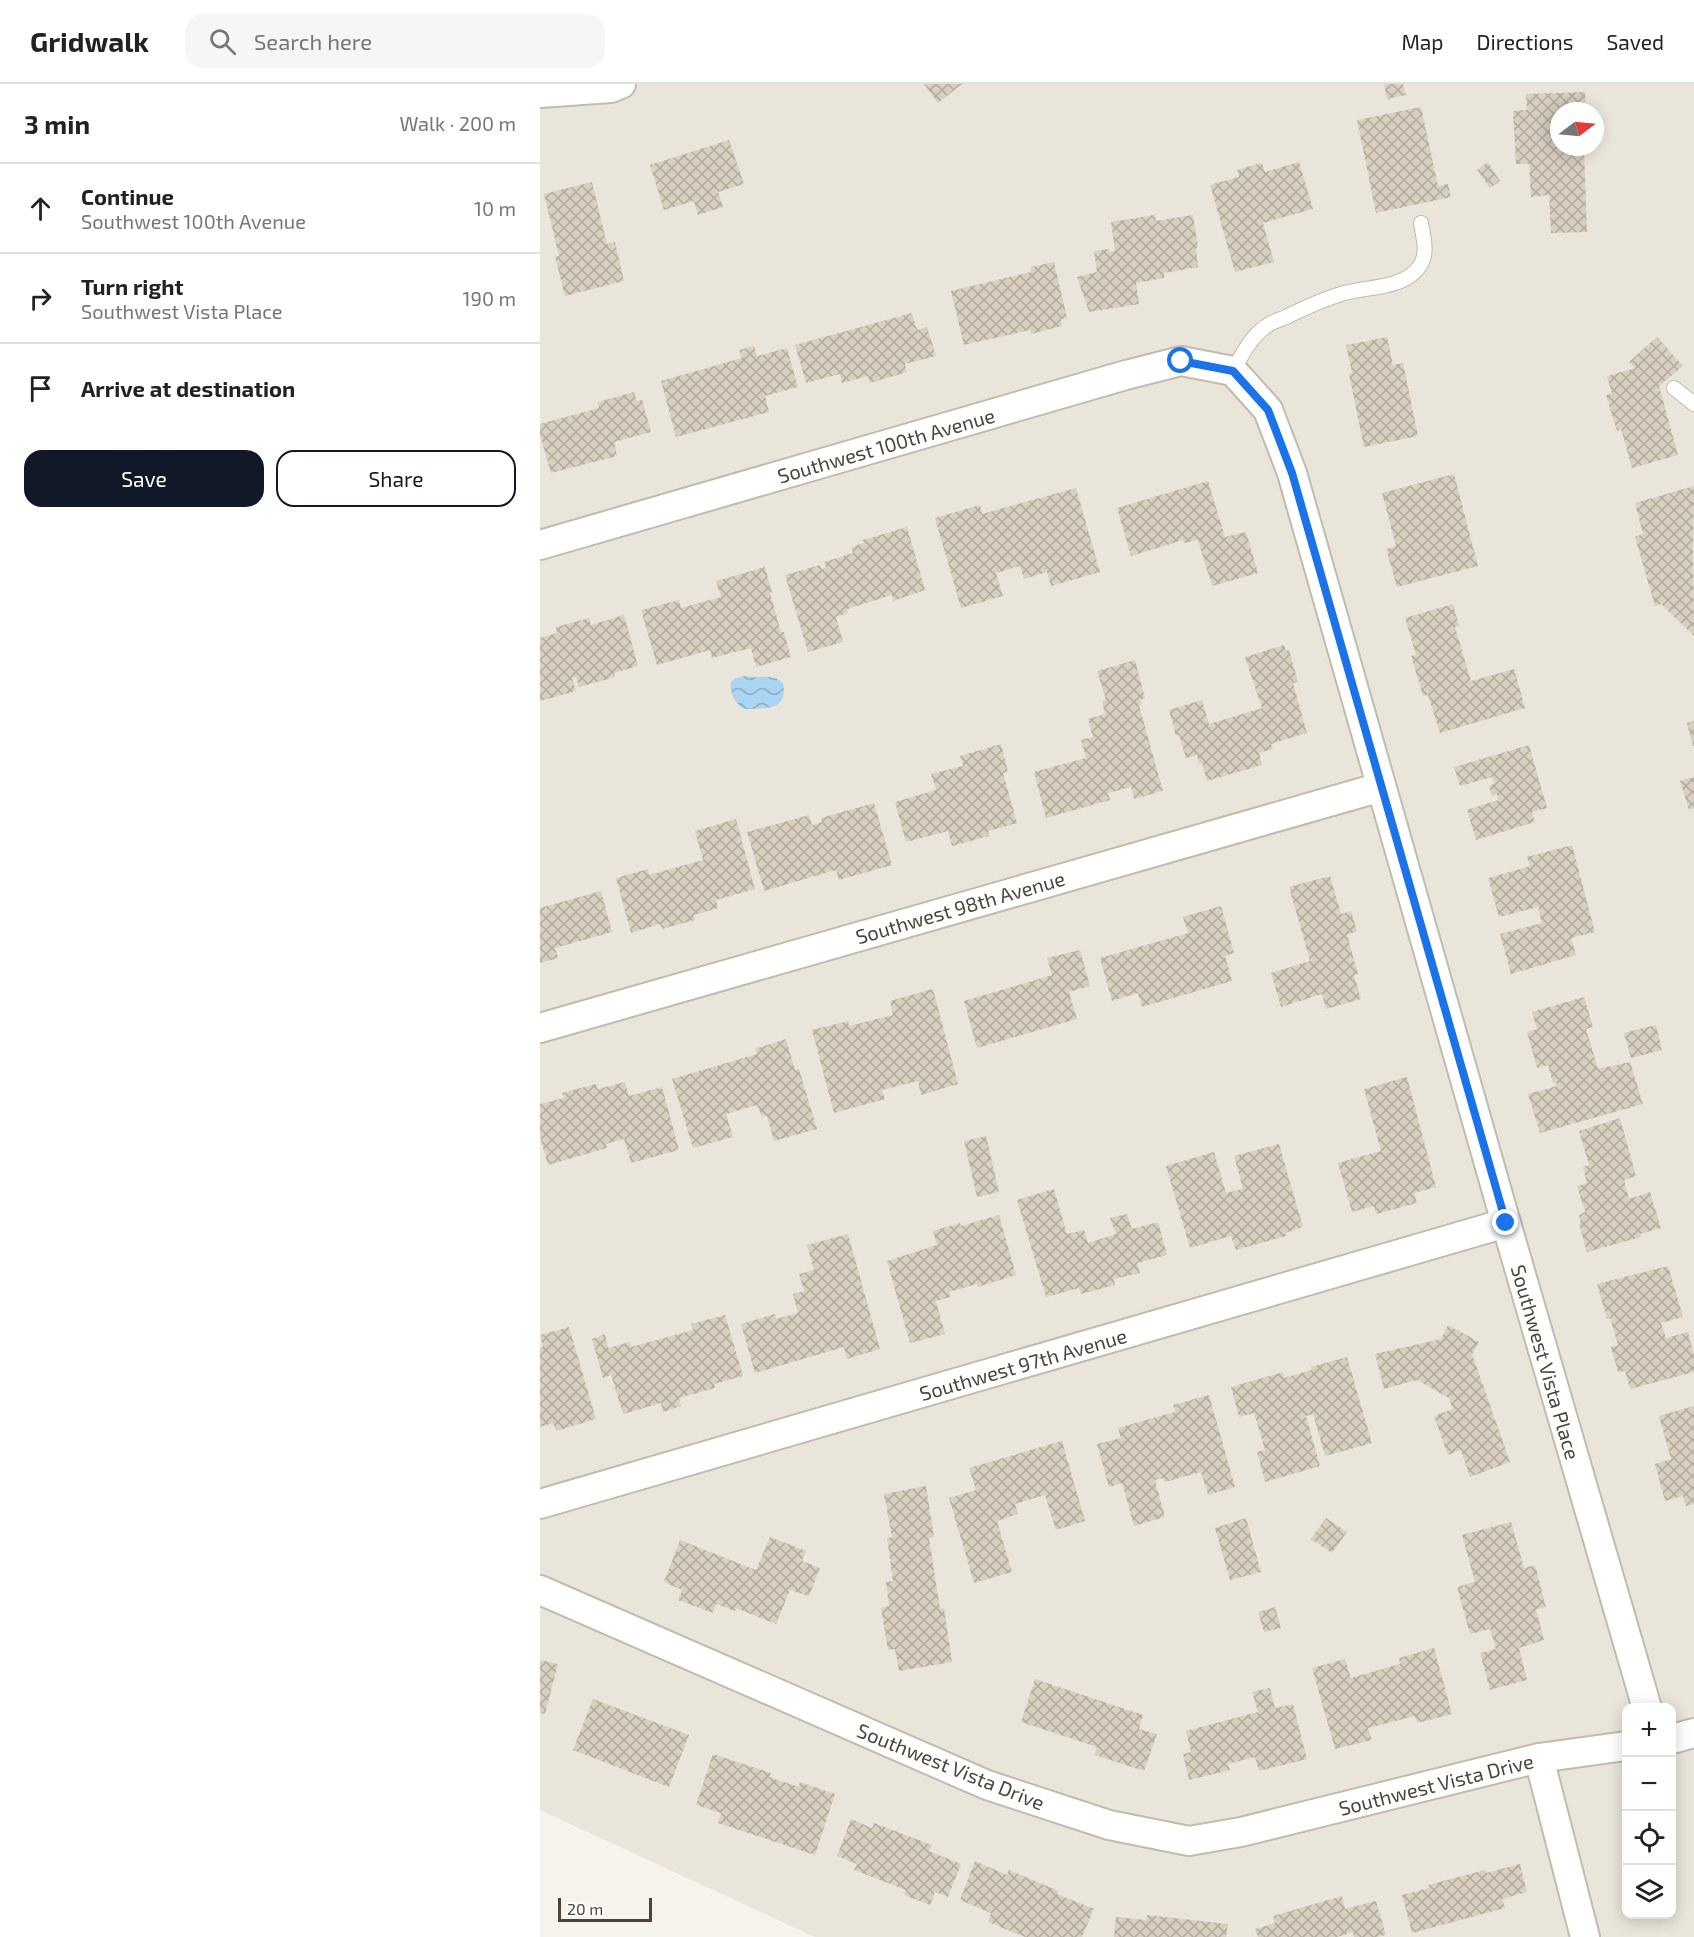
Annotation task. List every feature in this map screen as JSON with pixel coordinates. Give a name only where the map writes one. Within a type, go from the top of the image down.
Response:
[{"type":"street","points":[[540,93],[610,88],[621,84]]},
{"type":"street","name":"Southwest 100th Avenue","points":[[540,545],[1181,361],[1233,371]]},
{"type":"street","name":"Southwest Vista Place","points":[[1233,371],[1268,410],[1292,473],[1646,1703]]},
{"type":"street","name":"Southwest 98th Avenue","points":[[540,1028],[1381,787]]},
{"type":"street","name":"Southwest 97th Avenue","points":[[540,1504],[1506,1223]]},
{"type":"street","name":"Southwest Vista Drive","points":[[540,1590],[987,1785],[1109,1825],[1190,1841],[1241,1832],[1539,1758],[1622,1747]]},
{"type":"street","points":[[1676,1737],[1694,1733]]},
{"type":"street","points":[[1539,1758],[1585,1937]]},
{"type":"lane","points":[[1233,371],[1248,343],[1266,326],[1343,293],[1398,282],[1410,274],[1421,265],[1425,254],[1421,223]]},
{"type":"lane","points":[[1674,388],[1694,404]]},
{"type":"shaded area","points":[[540,84],[1694,84],[1694,1937],[815,1937],[540,1810]]},
{"type":"water","points":[[745,676],[770,677],[779,680],[783,683],[782,699],[778,704],[766,708],[744,709],[733,697],[731,682]]},
{"type":"building","points":[[924,84],[962,84],[938,103]]},
{"type":"building","points":[[1384,84],[1403,84],[1406,95],[1387,99]]},
{"type":"building","points":[[1585,92],[1586,102],[1550,102],[1550,156],[1584,156],[1587,232],[1551,233],[1549,195],[1531,197],[1529,164],[1516,164],[1513,111],[1527,110],[1526,94]]},
{"type":"building","points":[[1421,107],[1438,186],[1448,184],[1451,197],[1376,213],[1357,120]]},
{"type":"building","points":[[729,140],[744,184],[718,192],[723,207],[698,215],[694,201],[664,210],[650,165]]},
{"type":"building","points":[[1299,162],[1313,209],[1263,223],[1274,262],[1235,272],[1210,185],[1239,177],[1237,170],[1262,163],[1265,172]]},
{"type":"building","points":[[1488,162],[1500,181],[1490,188],[1477,170]]},
{"type":"building","points":[[592,182],[607,244],[615,242],[624,281],[565,296],[555,257],[559,256],[544,194]]},
{"type":"building","points":[[1155,215],[1156,221],[1193,215],[1198,248],[1196,248],[1198,267],[1164,273],[1164,278],[1136,283],[1139,304],[1089,312],[1077,277],[1097,272],[1094,251],[1109,249],[1109,252],[1115,251],[1111,222]]},
{"type":"building","points":[[1054,262],[1067,318],[1061,319],[1062,326],[1031,334],[1030,330],[964,345],[951,291],[1031,272],[1031,267]]},
{"type":"building","points":[[912,313],[917,330],[927,327],[936,356],[905,364],[907,372],[870,383],[868,376],[842,383],[840,374],[806,383],[795,345]]},
{"type":"building","points":[[1387,337],[1393,365],[1403,363],[1418,436],[1364,447],[1349,374],[1352,373],[1346,345]]},
{"type":"building","points":[[1657,337],[1683,366],[1659,386],[1678,455],[1632,468],[1621,429],[1617,431],[1606,395],[1612,394],[1607,376],[1635,368],[1629,362]]},
{"type":"building","points":[[754,346],[757,356],[787,348],[798,387],[765,396],[769,412],[676,437],[661,381],[742,358],[739,350]]},
{"type":"building","points":[[634,392],[637,401],[642,400],[651,432],[614,442],[617,456],[551,473],[540,435],[540,424],[599,408],[598,402]]},
{"type":"building","points":[[1454,474],[1478,566],[1397,587],[1386,549],[1396,546],[1382,493]]},
{"type":"building","points":[[1208,481],[1225,537],[1246,532],[1258,573],[1212,586],[1198,540],[1184,543],[1183,540],[1131,556],[1117,508]]},
{"type":"building","points":[[1694,486],[1694,636],[1661,604],[1655,606],[1635,537],[1643,534],[1635,503]]},
{"type":"building","points":[[1076,488],[1100,572],[1051,586],[1047,572],[1024,579],[1020,566],[996,573],[1003,596],[961,608],[935,518],[980,505],[982,514]]},
{"type":"building","points":[[907,527],[925,590],[893,601],[892,595],[847,609],[848,613],[836,617],[843,642],[808,652],[785,575],[820,565],[822,569],[826,568],[824,562],[853,553],[851,547],[864,543],[863,540]]},
{"type":"building","points":[[765,567],[781,632],[784,632],[791,657],[756,667],[751,648],[712,658],[710,650],[657,665],[641,610],[679,600],[681,608],[721,597],[716,581]]},
{"type":"building","points":[[1453,604],[1459,626],[1455,627],[1471,681],[1514,669],[1525,708],[1440,733],[1428,695],[1423,696],[1411,656],[1416,655],[1405,618]]},
{"type":"building","points":[[624,615],[638,666],[614,673],[615,677],[579,687],[576,677],[572,678],[576,691],[540,701],[540,638],[557,633],[556,627],[589,618],[591,625]]},
{"type":"building","points":[[1284,645],[1286,651],[1289,650],[1298,682],[1293,683],[1307,733],[1271,744],[1273,749],[1259,753],[1262,765],[1207,781],[1197,755],[1186,758],[1179,735],[1176,736],[1169,710],[1202,700],[1209,724],[1262,708],[1245,657]]},
{"type":"building","points":[[1135,660],[1145,698],[1140,700],[1142,704],[1139,705],[1163,791],[1134,799],[1131,787],[1108,793],[1110,800],[1046,818],[1034,772],[1086,758],[1081,740],[1093,737],[1088,719],[1105,714],[1102,701],[1106,700],[1097,671]]},
{"type":"building","points":[[1694,721],[1694,746],[1693,746],[1687,723]]},
{"type":"building","points":[[1001,744],[1008,772],[1003,773],[1017,823],[988,831],[989,836],[952,846],[948,831],[906,842],[895,802],[936,790],[931,774],[963,766],[960,756]]},
{"type":"building","points":[[1529,745],[1547,808],[1532,812],[1535,822],[1476,840],[1467,810],[1498,800],[1497,794],[1492,796],[1489,786],[1494,784],[1492,777],[1460,786],[1454,767]]},
{"type":"building","points":[[1694,777],[1694,808],[1689,810],[1680,781]]},
{"type":"building","points":[[874,803],[892,865],[839,880],[836,870],[764,891],[747,832],[809,815],[812,825],[822,822],[821,818]]},
{"type":"building","points":[[736,819],[755,889],[716,900],[718,908],[694,915],[695,920],[662,929],[660,924],[631,933],[616,878],[648,869],[649,875],[703,860],[695,831]]},
{"type":"building","points":[[1572,845],[1595,932],[1571,938],[1576,955],[1511,974],[1500,934],[1542,923],[1538,907],[1499,917],[1488,878],[1530,866],[1527,857]]},
{"type":"building","points":[[1330,876],[1341,914],[1351,911],[1357,931],[1347,935],[1358,974],[1354,975],[1361,999],[1326,1009],[1322,994],[1281,1007],[1271,973],[1310,961],[1289,887]]},
{"type":"building","points":[[601,891],[612,932],[555,948],[558,958],[540,963],[540,908]]},
{"type":"building","points":[[1221,906],[1234,953],[1225,956],[1232,981],[1142,1007],[1138,993],[1112,1001],[1100,958],[1188,933],[1183,917]]},
{"type":"building","points":[[1080,950],[1090,986],[1069,992],[1077,1019],[977,1048],[964,1001],[1052,975],[1047,958]]},
{"type":"building","points":[[933,989],[958,1084],[921,1095],[918,1081],[882,1090],[885,1099],[834,1113],[812,1030],[848,1021],[849,1026],[893,1015],[890,1001]]},
{"type":"building","points":[[1584,997],[1593,1027],[1586,1029],[1598,1069],[1630,1062],[1643,1104],[1540,1133],[1528,1094],[1557,1086],[1556,1082],[1553,1083],[1548,1065],[1537,1068],[1527,1032],[1537,1029],[1532,1012]]},
{"type":"building","points":[[1656,1025],[1662,1050],[1631,1058],[1624,1033]]},
{"type":"building","points":[[786,1039],[795,1070],[799,1069],[817,1129],[774,1141],[767,1116],[762,1117],[757,1105],[726,1114],[733,1137],[693,1148],[672,1079],[757,1054],[755,1049]]},
{"type":"building","points":[[1407,1077],[1436,1187],[1414,1193],[1417,1203],[1376,1214],[1374,1206],[1352,1212],[1338,1163],[1381,1151],[1364,1089]]},
{"type":"building","points":[[625,1082],[629,1096],[662,1087],[679,1150],[631,1163],[624,1139],[606,1144],[607,1148],[548,1165],[540,1137],[540,1104],[564,1098],[562,1093],[596,1084],[598,1089]]},
{"type":"building","points":[[1620,1118],[1636,1176],[1624,1180],[1629,1199],[1650,1192],[1661,1228],[1640,1234],[1641,1237],[1587,1252],[1579,1224],[1581,1223],[1579,1215],[1585,1212],[1577,1186],[1587,1183],[1583,1167],[1589,1165],[1579,1131]]},
{"type":"building","points":[[986,1136],[999,1192],[977,1197],[964,1141]]},
{"type":"building","points":[[1279,1144],[1303,1227],[1285,1233],[1286,1236],[1236,1250],[1231,1236],[1190,1248],[1166,1166],[1214,1152],[1226,1193],[1243,1189],[1234,1156]]},
{"type":"building","points":[[1054,1189],[1067,1234],[1084,1230],[1088,1243],[1116,1234],[1110,1218],[1127,1214],[1132,1229],[1158,1222],[1167,1255],[1137,1263],[1140,1273],[1114,1279],[1115,1285],[1081,1294],[1079,1288],[1046,1297],[1017,1200]]},
{"type":"building","points":[[999,1215],[1016,1275],[978,1287],[977,1284],[949,1292],[950,1297],[936,1301],[945,1334],[910,1343],[887,1261],[937,1245],[933,1231]]},
{"type":"building","points":[[848,1234],[880,1349],[847,1359],[844,1347],[755,1373],[741,1324],[775,1314],[776,1319],[798,1313],[793,1294],[804,1291],[799,1274],[814,1270],[807,1245]]},
{"type":"building","points":[[1668,1266],[1683,1317],[1661,1323],[1666,1338],[1688,1332],[1694,1355],[1694,1372],[1630,1389],[1625,1371],[1618,1372],[1611,1347],[1618,1345],[1610,1318],[1607,1319],[1597,1284]]},
{"type":"building","points":[[725,1315],[743,1376],[714,1384],[715,1388],[679,1398],[681,1406],[663,1412],[661,1403],[623,1414],[611,1375],[603,1378],[592,1339],[605,1334],[608,1348],[630,1342],[631,1347],[693,1330],[691,1324]]},
{"type":"building","points":[[1448,1325],[1479,1342],[1472,1354],[1510,1462],[1470,1477],[1461,1450],[1448,1455],[1434,1416],[1453,1409],[1449,1398],[1417,1380],[1384,1389],[1375,1354],[1441,1339]]},
{"type":"building","points":[[569,1327],[596,1419],[556,1431],[553,1423],[540,1427],[540,1347],[543,1347],[540,1335]]},
{"type":"building","points":[[1347,1357],[1372,1443],[1325,1456],[1313,1414],[1306,1416],[1320,1466],[1265,1482],[1257,1452],[1265,1450],[1254,1413],[1239,1417],[1231,1387],[1283,1372],[1284,1378],[1312,1370],[1311,1367]]},
{"type":"building","points":[[1209,1395],[1235,1487],[1208,1495],[1201,1472],[1165,1482],[1163,1478],[1155,1480],[1165,1517],[1134,1526],[1122,1483],[1109,1487],[1097,1444],[1121,1438],[1118,1428],[1175,1412],[1173,1405]]},
{"type":"building","points":[[1694,1406],[1694,1504],[1686,1506],[1683,1496],[1665,1501],[1655,1464],[1671,1459],[1659,1416]]},
{"type":"building","points":[[1062,1441],[1085,1521],[1056,1530],[1045,1495],[1015,1504],[1018,1514],[997,1521],[1012,1572],[974,1583],[949,1498],[976,1490],[969,1468]]},
{"type":"building","points":[[926,1486],[934,1537],[929,1538],[940,1609],[944,1608],[952,1662],[899,1671],[895,1649],[888,1650],[881,1608],[889,1606],[886,1582],[893,1581],[887,1538],[892,1537],[884,1494]]},
{"type":"building","points":[[1246,1518],[1261,1572],[1230,1580],[1215,1528]]},
{"type":"building","points":[[1326,1518],[1347,1532],[1332,1553],[1311,1539]]},
{"type":"building","points":[[1511,1522],[1524,1568],[1535,1565],[1546,1607],[1536,1609],[1544,1640],[1519,1648],[1527,1680],[1490,1690],[1480,1653],[1496,1649],[1490,1629],[1470,1634],[1457,1587],[1475,1582],[1462,1535]]},
{"type":"building","points":[[770,1537],[806,1551],[802,1561],[820,1568],[809,1596],[790,1590],[776,1624],[736,1608],[735,1611],[716,1604],[713,1613],[678,1600],[682,1590],[664,1582],[680,1540],[756,1570]]},
{"type":"building","points":[[1275,1607],[1281,1628],[1264,1632],[1258,1612]]},
{"type":"building","points":[[1434,1648],[1452,1714],[1417,1723],[1415,1716],[1368,1728],[1372,1740],[1335,1749],[1312,1668],[1345,1659],[1351,1678],[1400,1664],[1399,1658]]},
{"type":"building","points":[[540,1660],[558,1664],[545,1714],[540,1713]]},
{"type":"building","points":[[1035,1679],[1143,1715],[1139,1729],[1157,1734],[1144,1771],[1095,1755],[1097,1747],[1021,1722]]},
{"type":"building","points":[[1270,1688],[1275,1708],[1293,1704],[1307,1759],[1259,1771],[1255,1757],[1228,1764],[1230,1770],[1189,1780],[1183,1754],[1191,1752],[1186,1731],[1258,1712],[1252,1692]]},
{"type":"building","points":[[593,1699],[689,1735],[669,1787],[573,1750]]},
{"type":"building","points":[[713,1754],[771,1773],[769,1777],[799,1787],[800,1782],[835,1794],[815,1855],[718,1823],[721,1813],[696,1805]]},
{"type":"building","points":[[851,1819],[872,1828],[874,1823],[932,1845],[929,1851],[961,1864],[948,1897],[935,1892],[930,1905],[904,1895],[906,1890],[854,1870],[857,1864],[837,1856]]},
{"type":"building","points":[[975,1861],[1007,1875],[1009,1870],[1094,1909],[1082,1937],[1025,1937],[988,1922],[991,1913],[960,1900]]},
{"type":"building","points":[[1520,1864],[1527,1892],[1502,1899],[1505,1908],[1412,1933],[1402,1895],[1429,1888],[1428,1885],[1485,1870],[1486,1873]]},
{"type":"building","points":[[1342,1896],[1345,1909],[1376,1901],[1386,1935],[1354,1937],[1353,1932],[1337,1937],[1258,1937],[1255,1929],[1275,1923],[1273,1916]]},
{"type":"building","points":[[1147,1915],[1228,1924],[1226,1937],[1114,1937],[1116,1917],[1146,1920]]},
{"type":"route","points":[[1181,361],[1233,371],[1268,410],[1292,473],[1506,1223]]}]
